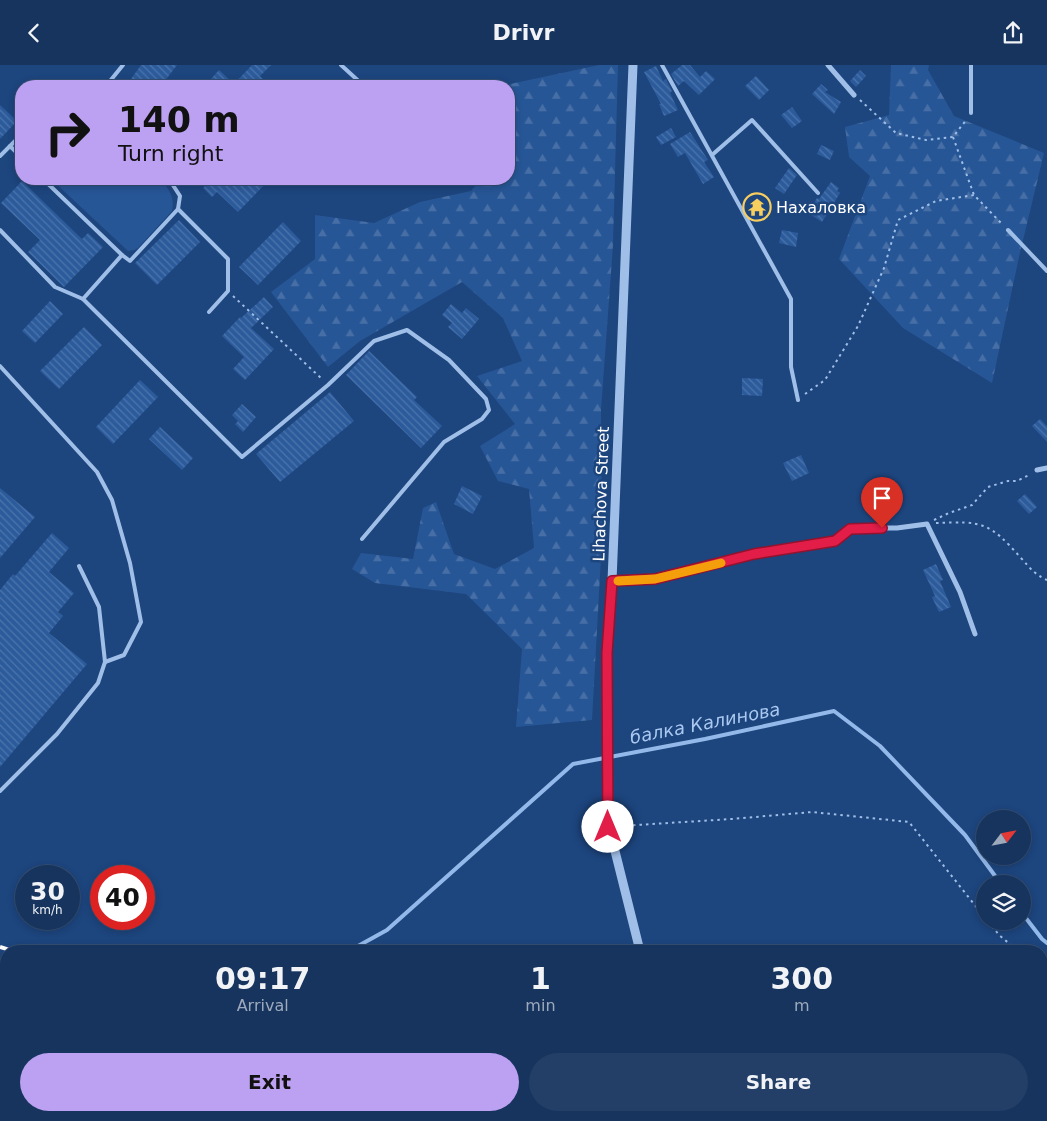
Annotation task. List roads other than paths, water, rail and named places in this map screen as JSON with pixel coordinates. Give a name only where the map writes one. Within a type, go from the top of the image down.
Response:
[{"type":"street","name":"Lihachova Street","points":[[633,65],[612,581],[607,653],[608,827],[638,945]]},
{"type":"street","points":[[828,65],[854,95]]},
{"type":"street","points":[[1037,470],[1047,468]]},
{"type":"street","points":[[612,581],[655,579],[754,554],[835,541],[850,529],[897,528],[927,524],[960,592],[975,634]]},
{"type":"lane","points":[[111,80],[124,65]]},
{"type":"lane","points":[[341,65],[357,80]]},
{"type":"lane","points":[[662,65],[791,299],[791,367],[798,400]]},
{"type":"lane","points":[[971,65],[971,113]]},
{"type":"lane","points":[[712,155],[752,120],[818,193]]},
{"type":"lane","points":[[0,156],[15,141]]},
{"type":"lane","points":[[10,146],[15,151]]},
{"type":"lane","points":[[49,185],[130,261],[178,209],[180,196],[173,185]]},
{"type":"lane","points":[[178,209],[228,259],[228,291],[209,313]]},
{"type":"lane","points":[[0,229],[55,287],[83,299],[242,457],[328,385],[374,341],[406,329],[449,360],[486,399],[489,410],[482,419],[444,443],[362,539]]},
{"type":"lane","points":[[1008,230],[1047,271]]},
{"type":"lane","points":[[83,299],[122,255]]},
{"type":"lane","points":[[0,366],[97,472],[112,500],[130,563],[141,622],[124,655],[105,662]]},
{"type":"lane","points":[[0,791],[57,734],[98,683],[105,662],[99,607],[79,566]]},
{"type":"waterway","name":"балка Калинова","points":[[360,945],[387,930],[573,764],[705,739],[834,711],[880,746],[965,835],[994,875]]},
{"type":"waterway","name":"балка Калинова","points":[[1031,925],[1047,943]]},
{"type":"place","name":"Нахаловка","points":[[757,207]]}]
